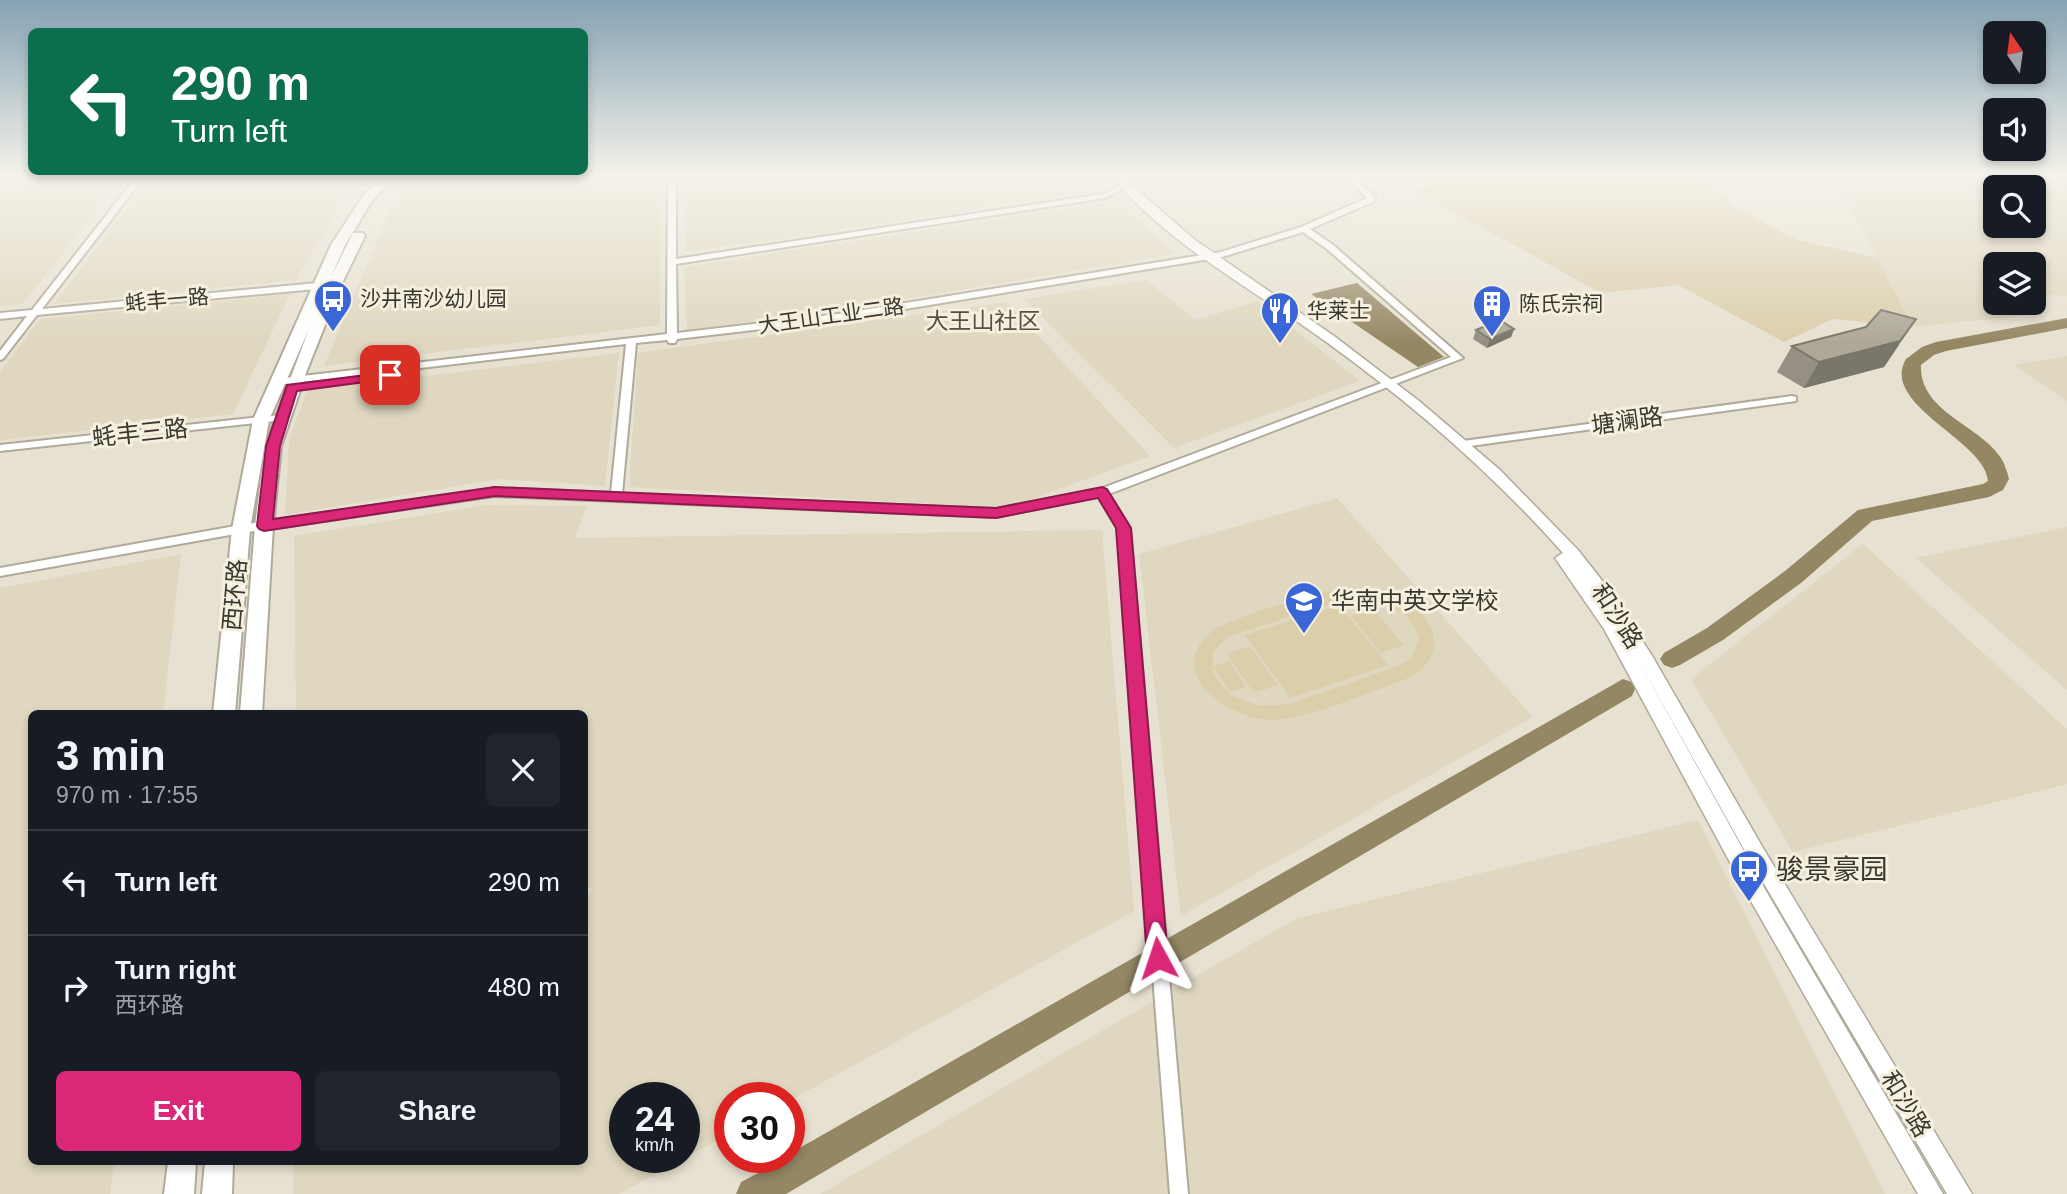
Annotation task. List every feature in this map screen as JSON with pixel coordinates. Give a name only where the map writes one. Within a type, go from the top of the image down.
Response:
[{"type":"main road","name":"西环路","points":[[224,710],[241,529],[260,423],[284,385],[348,232]]},
{"type":"main road","name":"西环路","points":[[326,286],[360,232]]},
{"type":"main road","name":"和沙路","points":[[1176,232],[1208,257],[1289,310],[1463,444],[1554,531],[1609,601],[1781,896],[1960,1194]]},
{"type":"main road","name":"西环路","points":[[251,710],[264,526],[273,446],[280,421],[284,385]]},
{"type":"main road","name":"和沙路","points":[[1385,386],[1501,491],[1555,548],[1596,603],[1759,897],[1930,1194]]},
{"type":"main road","points":[[179,1194],[182,1165]]},
{"type":"main road","points":[[217,1194],[219,1165]]},
{"type":"street","points":[[0,357],[98,232]]},
{"type":"street","points":[[672,232],[672,339]]},
{"type":"street","points":[[672,262],[871,232]]},
{"type":"street","name":"大王山工业二路","points":[[284,385],[843,320],[1208,257],[1295,232]]},
{"type":"street","points":[[0,572],[241,529],[495,492],[996,513],[1102,492],[1458,358],[1330,247],[1308,232]]},
{"type":"street","name":"蚝丰一路","points":[[0,316],[326,286]]},
{"type":"street","points":[[616,496],[631,343]]},
{"type":"street","name":"塘澜路","points":[[1463,444],[1791,399]]},
{"type":"street","name":"蚝丰三路","points":[[0,451],[280,421]]},
{"type":"street","points":[[1102,492],[1124,528],[1179,1194]]},
{"type":"shaded area","points":[[0,232],[80,232],[22,304],[0,306]]},
{"type":"shaded area","points":[[109,232],[325,232],[296,280],[54,304]]},
{"type":"shaded area","points":[[381,232],[661,232],[660,325],[324,366]]},
{"type":"shaded area","points":[[686,232],[824,232],[686,252]]},
{"type":"shaded area","points":[[914,232],[1151,232],[1177,254],[850,308],[687,330],[684,267]]},
{"type":"shaded area","points":[[1489,232],[1782,232],[1798,240],[1877,258],[1913,327],[1833,319],[1784,342],[1678,285],[1601,293]]},
{"type":"shaded area","points":[[1863,232],[1983,232],[1983,238],[2046,238],[2046,232],[2067,232],[2067,296],[2046,295],[2046,252],[1983,252],[1983,315],[2032,315],[1913,327]]},
{"type":"shaded area","points":[[1146,280],[1196,320],[1258,301],[1360,381],[1174,448],[1024,299]]},
{"type":"shaded area","points":[[1357,283],[1444,357],[1418,367],[1311,294]]},
{"type":"shaded area","points":[[290,294],[233,414],[0,440],[0,372],[40,319]]},
{"type":"shaded area","points":[[1007,302],[1150,456],[1007,508],[629,487],[638,353]]},
{"type":"shaded area","points":[[619,353],[605,486],[499,479],[285,515],[289,440],[307,390]]},
{"type":"shaded area","points":[[2067,356],[2067,401],[2014,365]]},
{"type":"shaded area","name":"华南中英文学校","points":[[1337,498],[1533,717],[1181,916],[1139,554]]},
{"type":"shaded area","points":[[486,505],[587,506],[574,538],[1102,530],[1134,911],[805,1092],[805,1082],[714,1082],[714,1142],[700,1149],[700,1082],[609,1082],[609,1173],[657,1173],[619,1194],[293,1194],[294,1165],[588,1165],[588,898],[592,888],[588,888],[588,710],[296,710],[294,536]]},
{"type":"shaded area","points":[[2067,527],[2067,690],[1916,558]]},
{"type":"shaded area","points":[[1863,544],[2067,729],[2067,784],[1793,852],[1691,679]]},
{"type":"shaded area","points":[[181,554],[163,710],[28,710],[28,1165],[114,1165],[110,1194],[0,1194],[0,588]]},
{"type":"shaded area","points":[[1362,587],[1386,592],[1415,608],[1425,618],[1434,640],[1429,661],[1420,671],[1340,704],[1304,715],[1273,720],[1240,713],[1223,704],[1209,693],[1198,679],[1194,665],[1197,650],[1209,634],[1219,627],[1279,604]],"holes":[[[1350,598],[1383,602],[1402,612],[1410,620],[1419,640],[1411,659],[1396,667],[1288,704],[1259,706],[1230,695],[1213,674],[1213,652],[1229,636]]]},
{"type":"shaded area","points":[[1339,605],[1388,665],[1290,698],[1245,635]]},
{"type":"shaded area","points":[[1373,608],[1404,645],[1381,653],[1351,616]]},
{"type":"shaded area","points":[[1250,646],[1278,685],[1254,693],[1227,654]]},
{"type":"shaded area","points":[[1229,661],[1246,687],[1230,692],[1213,666]]},
{"type":"shaded area","points":[[1698,820],[1885,1194],[820,1194],[1295,919]]},
{"type":"building","points":[[1881,310],[1916,319],[1900,341],[1819,362],[1792,346],[1866,327]]},
{"type":"building","points":[[1500,320],[1514,329],[1490,339],[1476,330]]},
{"type":"waterway","points":[[1672,659],[1715,634],[1793,577],[1865,515],[1989,490],[1996,485],[1999,479],[1992,460],[1919,394],[1914,385],[1912,363],[1928,351],[1942,346],[2067,323]]},
{"type":"waterway","points":[[753,1194],[1623,689]]},
{"type":"place","name":"沙井南沙幼儿园","points":[[333,333]]},
{"type":"place","name":"陈氏宗祠","points":[[1492,338]]},
{"type":"place","name":"华莱士","points":[[1280,345]]},
{"type":"place","name":"华南中英文学校","points":[[1304,635]]},
{"type":"place","name":"骏景豪园","points":[[1749,903]]},
{"type":"district","name":"大王山社区","points":[[983,321]]},
{"type":"route","points":[[390,375],[292,387],[273,446],[264,526],[495,492],[996,513],[1102,492],[1124,528],[1158,958]]}]
